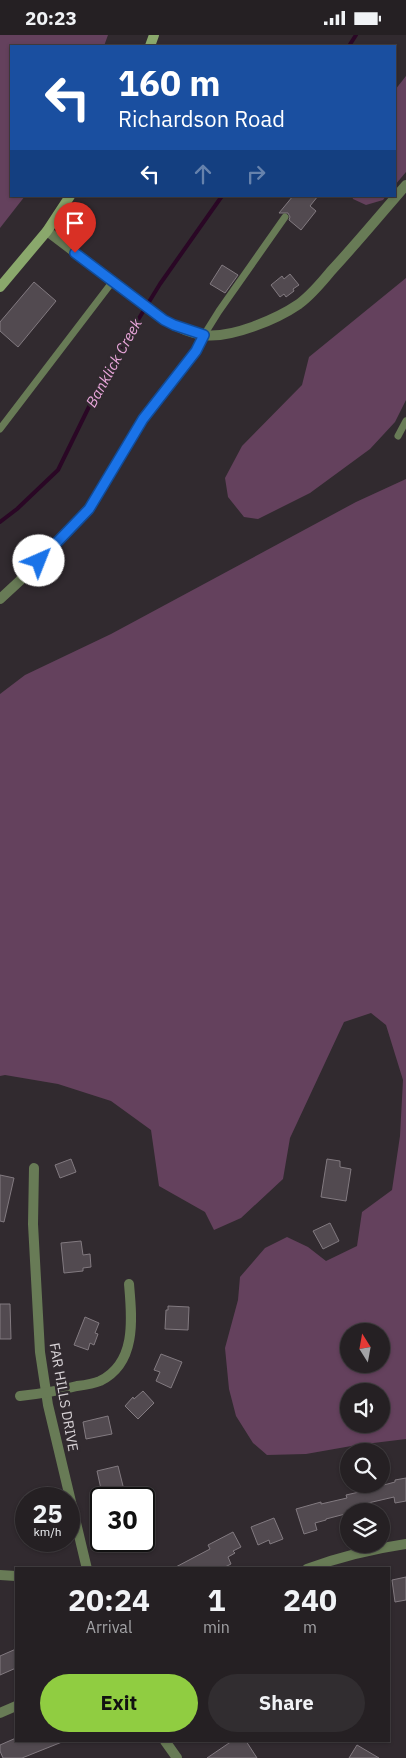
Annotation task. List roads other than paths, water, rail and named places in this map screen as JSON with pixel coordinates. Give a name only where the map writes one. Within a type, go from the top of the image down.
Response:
[{"type":"main road","points":[[0,287],[46,231],[69,197]]},
{"type":"street","points":[[396,197],[406,185]]},
{"type":"street","points":[[46,231],[136,299],[174,325],[204,335],[230,333],[258,325],[300,303],[350,251],[396,197]]},
{"type":"street","points":[[0,599],[26,575],[89,509],[143,419],[196,351],[204,335]]},
{"type":"street","name":"FAR HILLS DRIVE","points":[[34,1168],[33,1224],[40,1352],[46,1393],[87,1567]]},
{"type":"street","points":[[20,1396],[46,1393],[98,1381],[116,1370],[129,1344],[131,1332],[130,1284]]},
{"type":"street","points":[[312,1567],[379,1548],[406,1544]]},
{"type":"street","points":[[0,1575],[15,1576]]},
{"type":"street","points":[[0,1713],[15,1706]]},
{"type":"street","points":[[166,1742],[177,1758]]},
{"type":"lane","points":[[204,335],[285,217]]},
{"type":"lane","points":[[0,429],[113,281]]},
{"type":"lane","points":[[398,435],[406,421]]},
{"type":"waterway","name":"Banklick Creek","points":[[350,45],[356,35]]},
{"type":"waterway","name":"Banklick Creek","points":[[0,522],[17,509],[58,470],[106,372],[160,284],[221,197]]}]
